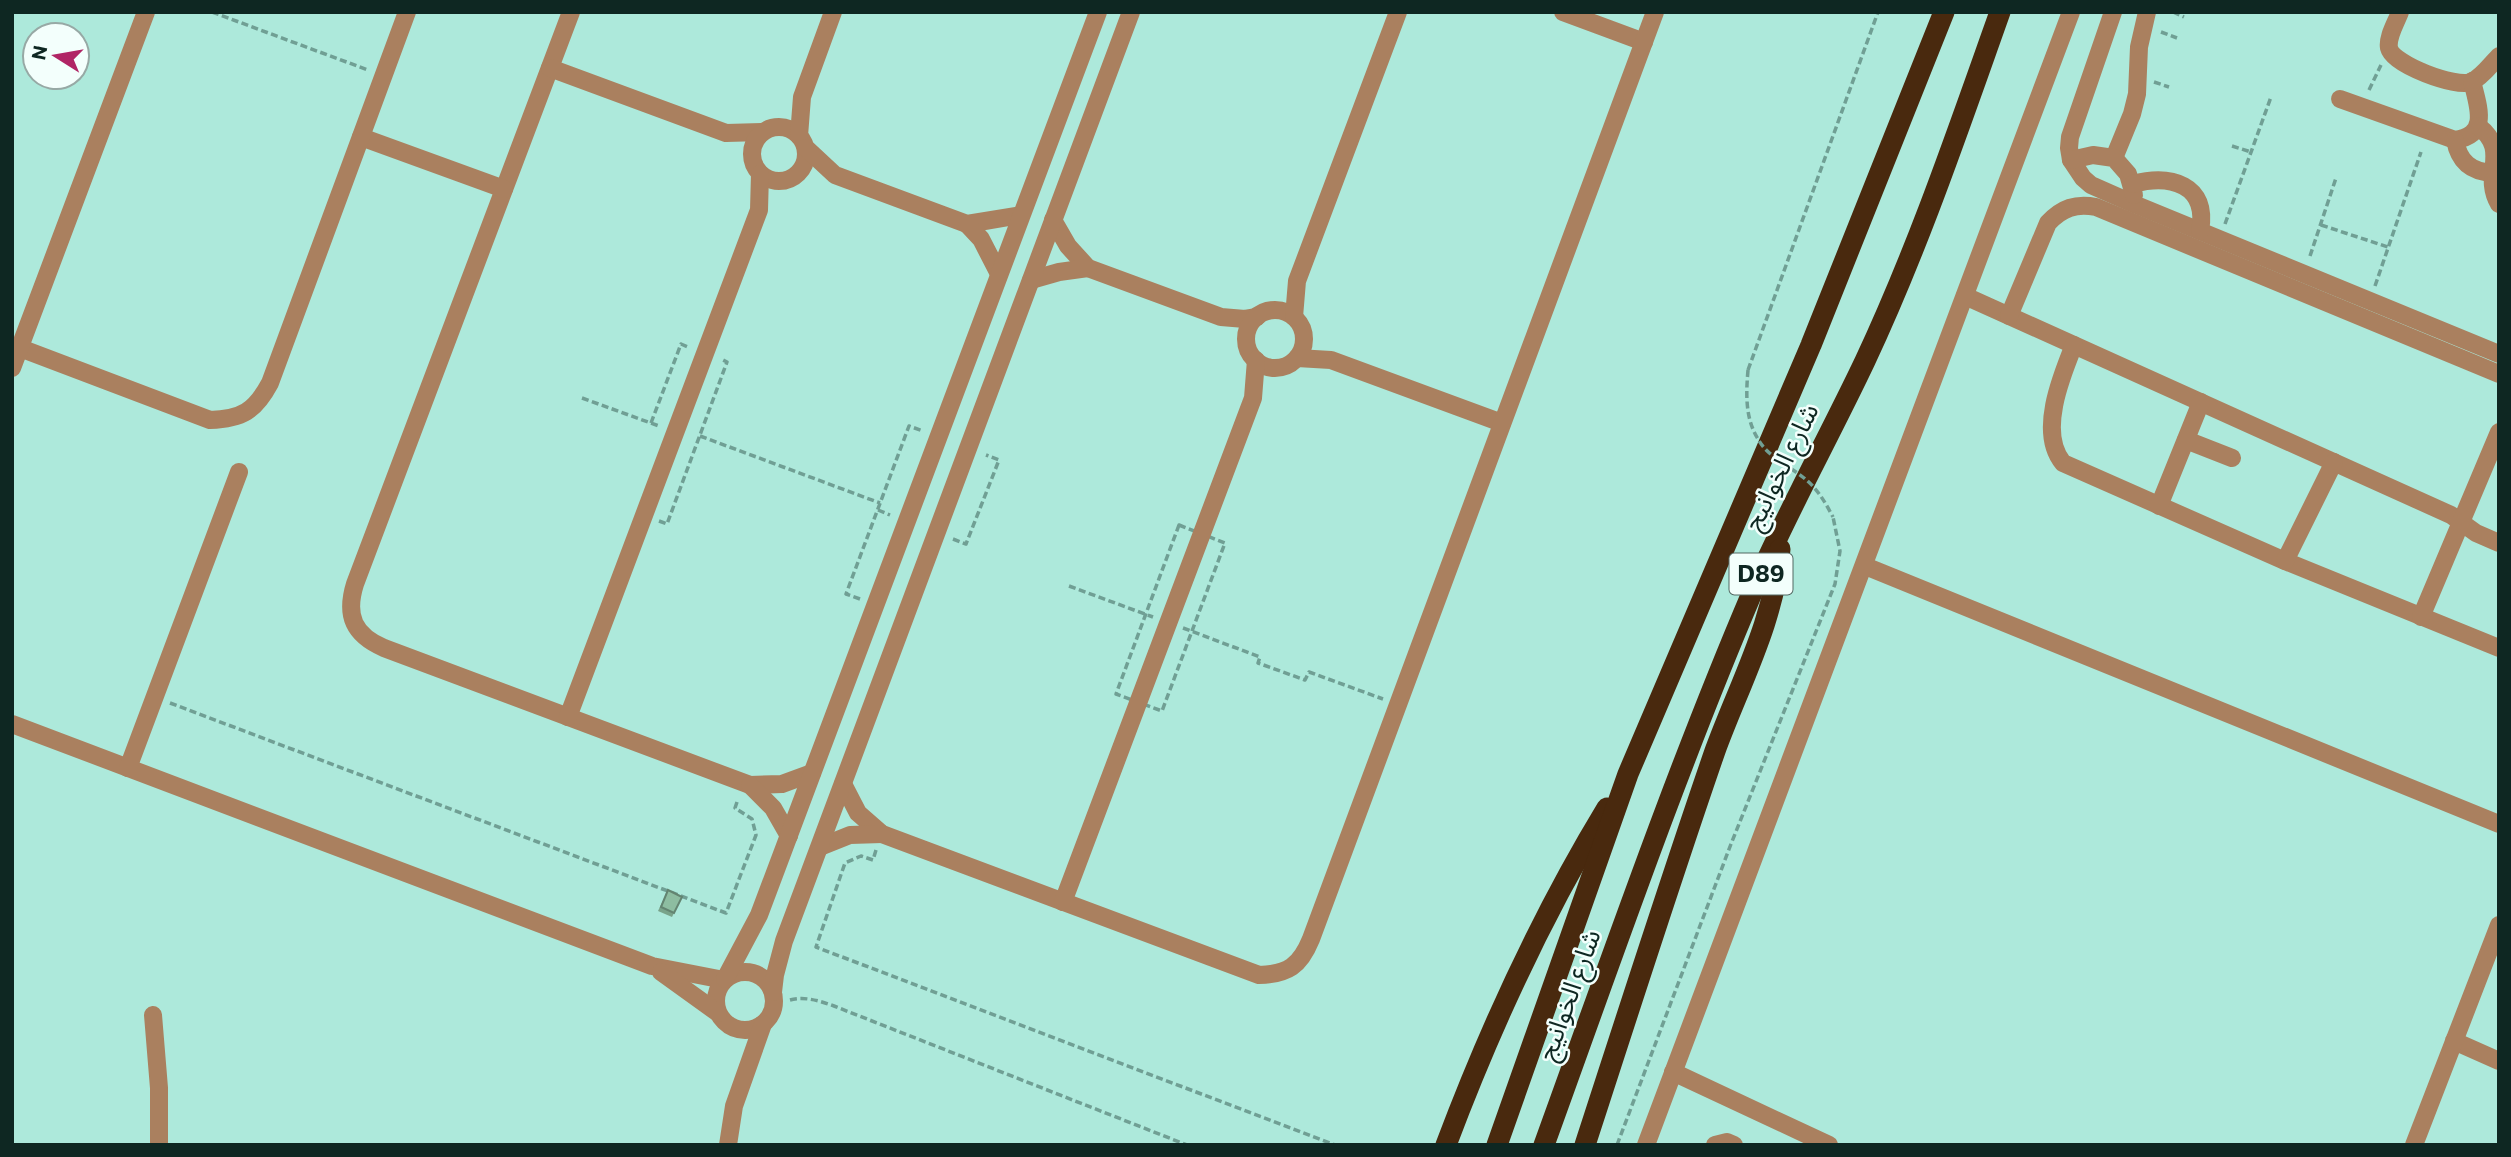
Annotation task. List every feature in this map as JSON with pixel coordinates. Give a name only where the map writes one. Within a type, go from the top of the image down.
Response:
[{"type":"highway","name":"شارع الخوانيج","points":[[1497,1145],[1628,774],[1811,345],[1944,12]]},
{"type":"highway","name":"شارع الخوانيج","points":[[1544,1145],[1693,736],[1782,525],[1865,360],[1902,275],[1937,190],[2000,12]]},
{"type":"highway","points":[[1585,1145],[1716,750],[1763,626],[1773,591],[1782,525]]},
{"type":"highway","points":[[1446,1145],[1522,962],[1591,834],[1628,774]]},
{"type":"street","points":[[12,368],[146,12]]},
{"type":"street","points":[[20,348],[210,419],[229,419],[247,412],[261,400],[270,383],[407,12]]},
{"type":"street","points":[[571,12],[355,584],[350,600],[351,616],[358,630],[369,641],[747,784],[782,784],[812,773]]},
{"type":"street","points":[[759,210],[804,165],[802,97],[834,12]]},
{"type":"street","points":[[718,1013],[716,996],[759,915],[1098,12]]},
{"type":"street","points":[[728,1145],[734,1106],[764,1024],[771,1015],[775,975],[784,941],[1131,12]]},
{"type":"street","points":[[1563,12],[1643,42]]},
{"type":"street","points":[[844,784],[858,813],[882,834],[1259,975],[1276,974],[1292,967],[1304,955],[1311,939],[1655,12]]},
{"type":"street","points":[[1646,1145],[2071,12]]},
{"type":"street","points":[[2113,12],[2070,137],[2071,160],[2082,178],[2091,185],[2134,204],[2499,354]]},
{"type":"street","points":[[2114,158],[2129,124],[2137,94],[2139,47],[2147,12]]},
{"type":"street","points":[[2400,12],[2389,40],[2389,48],[2392,55],[2404,64],[2457,83],[2472,81],[2499,56]]},
{"type":"street","points":[[1294,317],[1297,281],[1395,14]]},
{"type":"street","points":[[550,68],[726,133],[738,135],[787,128],[835,174],[967,225],[981,239],[999,274]]},
{"type":"street","points":[[2340,99],[2455,140],[2465,139],[2473,134],[2478,126],[2479,116],[2472,81]]},
{"type":"street","points":[[752,156],[754,143],[802,97]]},
{"type":"street","points":[[2478,126],[2488,133],[2494,144],[2497,156],[2491,184],[2499,204]]},
{"type":"street","points":[[568,717],[759,210],[760,174],[752,156],[726,133]]},
{"type":"street","points":[[361,136],[504,189]]},
{"type":"street","points":[[2455,140],[2457,152],[2471,169],[2493,173]]},
{"type":"street","points":[[2071,160],[2093,155],[2114,158],[2122,165],[2133,184],[2134,204]]},
{"type":"street","points":[[760,174],[771,180],[835,174]]},
{"type":"street","points":[[2133,184],[2158,179],[2172,180],[2185,186],[2202,208],[2200,231]]},
{"type":"street","points":[[2009,316],[2048,223],[2057,213],[2069,207],[2083,205],[2096,207],[2499,374]]},
{"type":"street","points":[[967,225],[1021,215]]},
{"type":"street","points":[[1053,220],[1068,246],[1088,268],[1221,317],[1233,319],[1287,312],[1303,329],[1301,351],[1291,363],[1277,367],[1266,366],[1256,360],[1247,343],[1221,317]]},
{"type":"street","points":[[1031,280],[1088,268]]},
{"type":"street","points":[[1247,343],[1248,329],[1297,281]]},
{"type":"street","points":[[1965,296],[2334,462],[2499,542]]},
{"type":"street","points":[[1304,337],[1331,360]]},
{"type":"street","points":[[2074,345],[2056,400],[2051,441],[2055,453],[2063,463],[2286,561],[2499,648]]},
{"type":"street","points":[[1297,358],[1331,360],[1502,423]]},
{"type":"street","points":[[1063,902],[1253,398],[1256,360]]},
{"type":"street","points":[[1253,398],[1277,367]]},
{"type":"street","points":[[2159,506],[2201,402]]},
{"type":"street","points":[[2421,617],[2499,432]]},
{"type":"street","points":[[2186,440],[2232,458]]},
{"type":"street","points":[[2286,561],[2334,462]]},
{"type":"street","points":[[128,768],[239,472]]},
{"type":"street","points":[[1865,566],[2499,824]]},
{"type":"street","points":[[12,724],[652,966],[725,979],[747,971],[759,975],[768,982],[774,998]]},
{"type":"street","points":[[747,784],[773,808],[789,836]]},
{"type":"street","points":[[820,847],[850,835],[882,834]]},
{"type":"street","points":[[2414,1145],[2499,925]]},
{"type":"street","points":[[652,966],[718,1013],[724,1022],[733,1028],[743,1031],[764,1024]]},
{"type":"street","points":[[153,1015],[159,1088],[159,1145]]},
{"type":"street","points":[[2454,1041],[2499,1061]]},
{"type":"street","points":[[1673,1072],[1829,1145]]},
{"type":"street","points":[[1715,1145],[1727,1142],[1734,1145]]},
{"type":"path","points":[[212,12],[384,76]]},
{"type":"path","points":[[1617,1145],[1731,844],[1835,584],[1840,551],[1833,517],[1822,496],[1807,480],[1758,441],[1749,417],[1746,394],[1748,370],[1878,12]]},
{"type":"path","points":[[2174,12],[2184,17]]},
{"type":"path","points":[[2361,107],[2389,48]]},
{"type":"path","points":[[2220,239],[2271,97]]},
{"type":"path","points":[[2232,146],[2251,152]]},
{"type":"path","points":[[2370,301],[2421,152]]},
{"type":"path","points":[[2304,275],[2336,178]]},
{"type":"path","points":[[2321,225],[2388,247]]},
{"type":"path","points":[[582,398],[880,503]]},
{"type":"path","points":[[875,605],[846,594],[880,503],[909,426],[938,437]]},
{"type":"path","points":[[1069,586],[1260,657],[1258,663],[1305,680],[1309,672],[1398,705]]},
{"type":"path","points":[[155,698],[726,912],[756,835],[752,819],[735,808],[747,784]]},
{"type":"path","points":[[882,834],[873,860],[861,856],[845,863],[816,947],[1335,1145]]},
{"type":"path","points":[[774,998],[816,1000],[834,1006],[1188,1145]]},
{"type":"building","points":[[668,890],[682,897],[674,913],[661,907]]}]
